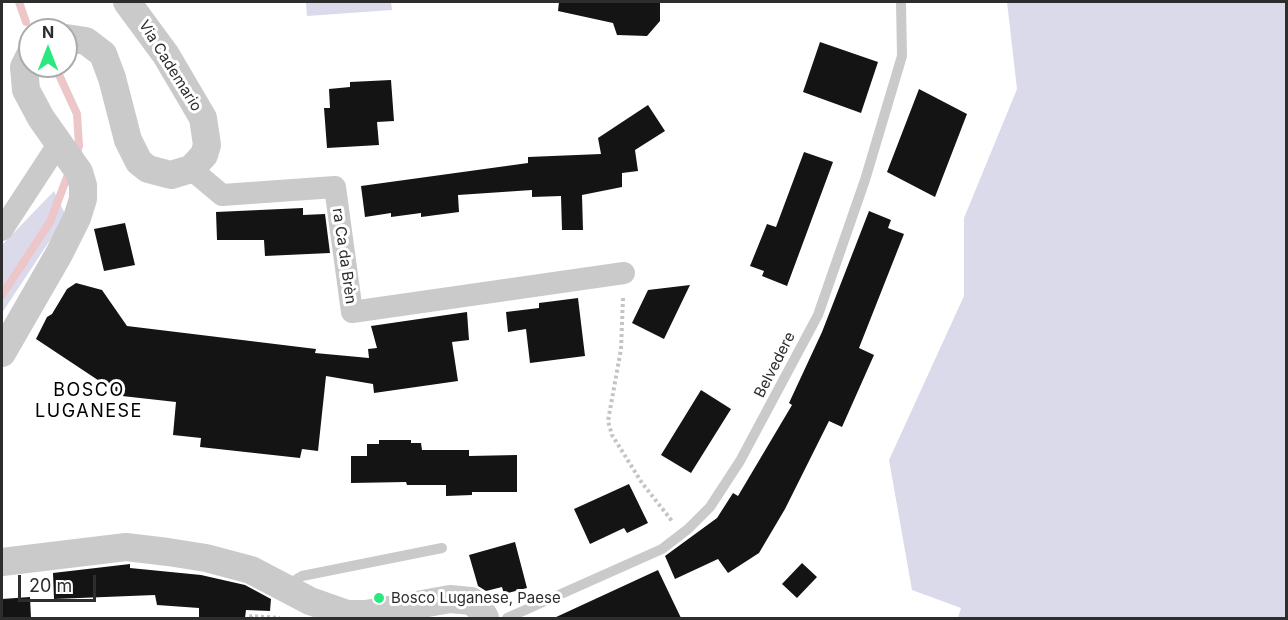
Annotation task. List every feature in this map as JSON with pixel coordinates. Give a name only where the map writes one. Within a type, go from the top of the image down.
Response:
[{"type":"street","name":"Via Cademario","points":[[128,2],[166,55],[203,118],[207,146],[204,155],[191,169]]},
{"type":"street","points":[[78,40],[86,41],[103,54],[129,140],[140,162],[148,169],[171,175],[191,169]]},
{"type":"street","points":[[2,353],[53,266],[77,218],[83,185],[66,153],[41,118],[27,90],[25,78]]},
{"type":"street","points":[[2,230],[66,153]]},
{"type":"street","name":"ra Ca da Brèn","points":[[191,169],[222,195],[335,187],[352,312],[624,273]]},
{"type":"street","points":[[2,562],[126,547],[206,558],[250,570],[285,586],[310,601],[347,614],[366,614],[450,599],[471,601],[485,618]]},
{"type":"lane","name":"Belvedere","points":[[507,618],[662,549],[682,534],[710,507],[740,461],[818,315],[865,180],[902,56],[901,2]]},
{"type":"lane","points":[[285,586],[302,576],[442,548]]},
{"type":"path","points":[[624,273],[621,349],[608,421],[612,435],[642,483],[682,534]]},
{"type":"shaded area","points":[[306,2],[391,2],[392,10],[307,16]]},
{"type":"shaded area","points":[[1007,2],[1286,2],[1286,618],[958,618],[961,608],[912,590],[889,460],[964,296],[964,218],[1017,89]]},
{"type":"shaded area","points":[[54,191],[66,216],[2,313],[2,245]]},
{"type":"building","points":[[559,2],[660,2],[660,21],[647,36],[617,35],[613,23],[558,11]]},
{"type":"building","points":[[820,42],[878,62],[861,113],[803,92]]},
{"type":"building","points":[[391,80],[394,121],[377,122],[379,145],[327,148],[324,108],[330,108],[329,89],[350,87],[350,82]]},
{"type":"building","points":[[919,89],[967,114],[935,197],[887,172]]},
{"type":"building","points":[[648,105],[665,131],[635,150],[638,171],[622,173],[622,187],[582,195],[583,230],[562,230],[561,196],[532,197],[532,190],[458,195],[459,212],[421,217],[421,213],[391,217],[391,213],[365,217],[361,186],[528,163],[528,157],[601,154],[598,138]]},
{"type":"building","points":[[804,152],[833,162],[787,286],[762,276],[764,271],[750,266],[767,224],[776,227]]},
{"type":"building","points":[[303,208],[303,215],[325,214],[330,253],[265,256],[264,240],[217,240],[216,212]]},
{"type":"building","points":[[869,211],[891,220],[888,228],[904,234],[859,348],[874,355],[842,427],[829,421],[785,509],[759,553],[728,573],[718,559],[675,579],[665,556],[717,518],[733,493],[738,496],[792,405],[789,403],[822,332]]},
{"type":"building","points":[[125,223],[135,265],[104,271],[94,229]]},
{"type":"building","points":[[76,283],[102,290],[127,326],[316,349],[315,353],[369,358],[368,349],[377,348],[371,326],[467,312],[469,340],[452,342],[458,381],[374,393],[373,384],[326,376],[318,451],[302,449],[300,458],[200,447],[201,438],[173,435],[176,402],[122,396],[36,339],[47,317],[52,314],[67,289]]},
{"type":"building","points":[[690,285],[664,339],[632,323],[648,290]]},
{"type":"building","points":[[578,298],[585,356],[530,363],[526,329],[508,332],[506,312],[539,308],[539,303]]},
{"type":"building","points":[[701,390],[731,409],[691,473],[661,455]]},
{"type":"building","points":[[379,440],[411,440],[411,443],[421,443],[422,450],[469,450],[469,456],[517,455],[517,492],[472,492],[472,495],[446,496],[446,485],[407,485],[406,482],[351,483],[351,456],[367,456],[367,444],[379,444]]},
{"type":"building","points":[[629,484],[648,523],[627,533],[624,528],[590,544],[574,509]]},
{"type":"building","points":[[515,542],[527,588],[504,594],[502,587],[486,591],[478,586],[469,555]]},
{"type":"building","points":[[802,563],[817,577],[797,598],[782,584]]},
{"type":"building","points":[[130,564],[130,568],[201,575],[245,585],[271,599],[270,611],[246,610],[245,618],[199,618],[199,608],[157,605],[155,595],[54,599],[53,573]]},
{"type":"building","points":[[658,570],[681,618],[554,618]]},
{"type":"building","points":[[30,597],[31,618],[2,618],[2,599]]},
{"type":"waterway","points":[[19,2],[25,18]]},
{"type":"waterway","points":[[60,78],[77,114],[79,146],[76,155]]},
{"type":"waterway","points":[[2,295],[50,222],[69,172]]},
{"type":"place","name":"Bosco Luganese, Paese","points":[[379,598]]},
{"type":"district","name":"BOSCO LUGANESE","points":[[89,401]]}]
